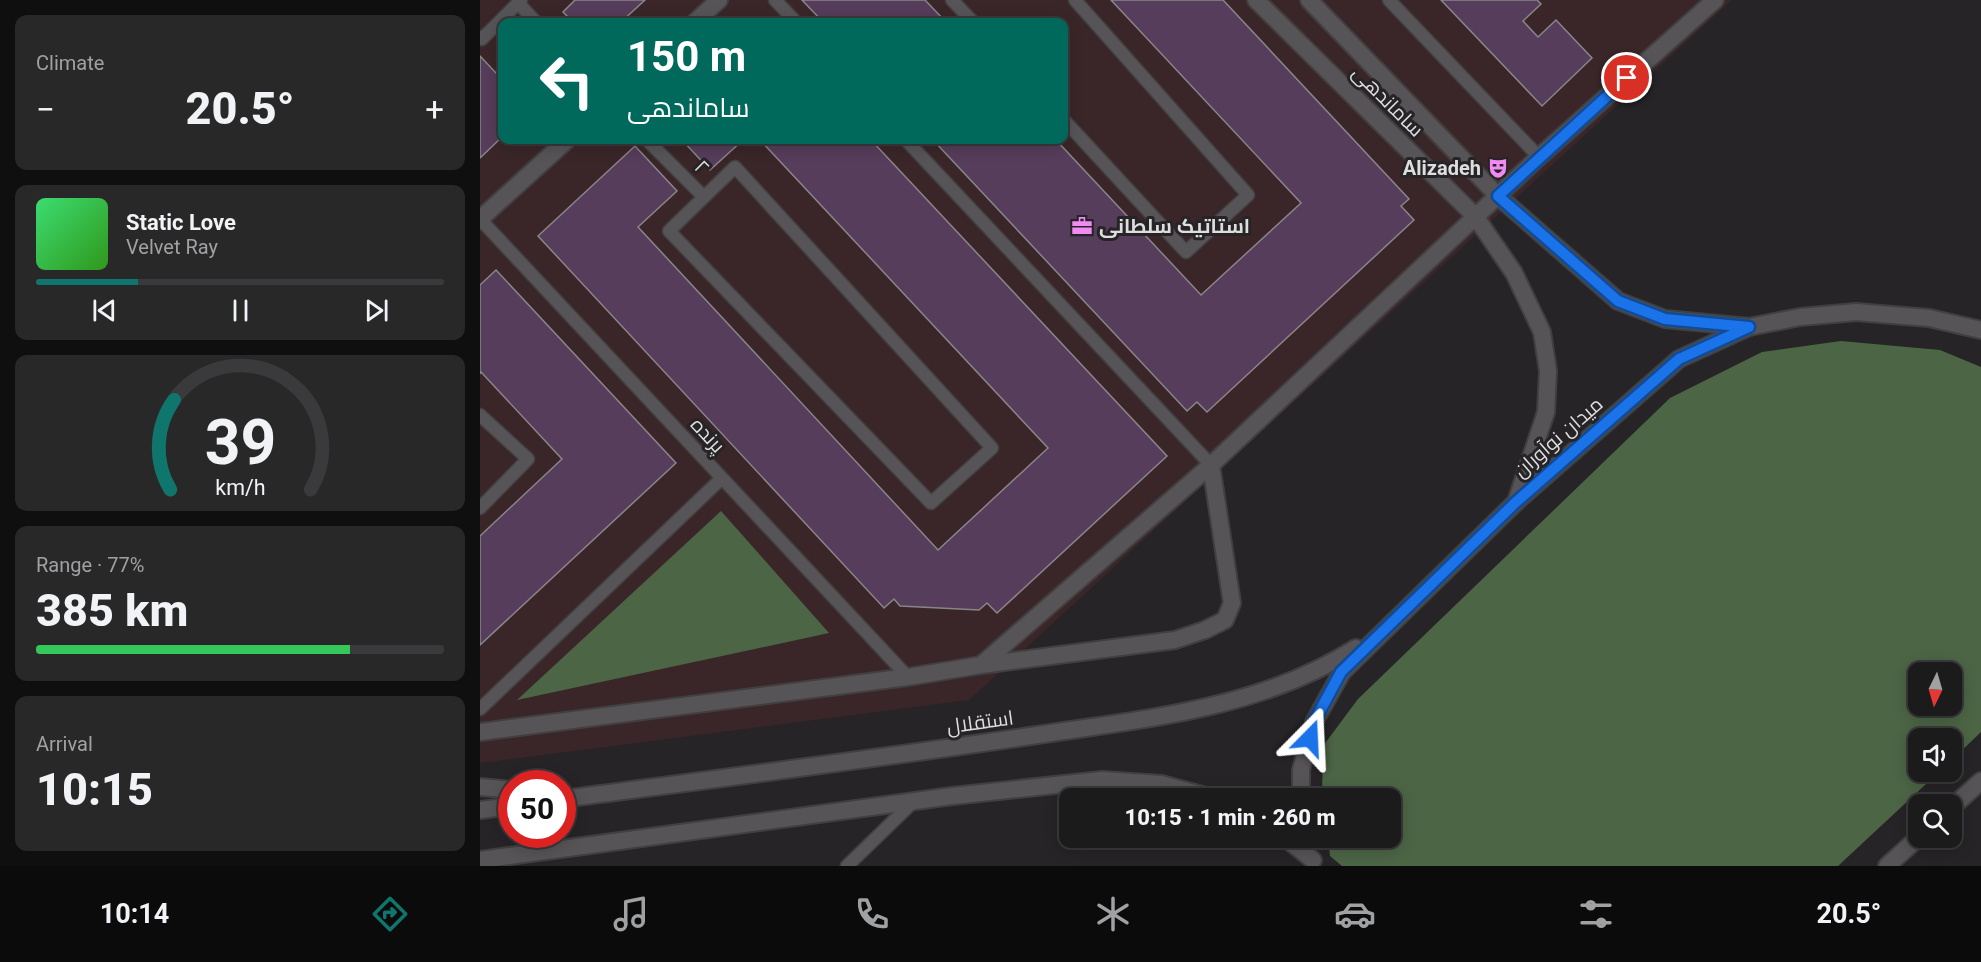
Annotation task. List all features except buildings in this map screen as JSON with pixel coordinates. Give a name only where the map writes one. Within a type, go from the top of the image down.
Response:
[{"type":"street","points":[[699,18],[719,0]]},
{"type":"street","name":"ساماندهی","points":[[1256,0],[1475,216],[1514,273],[1542,332],[1548,371],[1546,412],[1516,502]]},
{"type":"street","name":"ساماندهی","points":[[1309,0],[1498,196],[1618,301],[1665,319],[1749,327]]},
{"type":"street","points":[[981,665],[1210,465],[1539,157],[1715,0]]},
{"type":"street","points":[[480,219],[563,144]]},
{"type":"street","name":"میدان نوآوران","points":[[1301,788],[1301,770],[1314,722],[1341,672],[1516,502],[1679,359],[1749,327],[1800,317],[1856,312],[1929,318],[1981,330]]},
{"type":"street","points":[[480,732],[1175,640],[1205,630],[1225,620],[1232,603],[1210,465]]},
{"type":"street","name":"استقلال","points":[[576,797],[972,744],[1152,717],[1249,697],[1330,664],[1387,628]]},
{"type":"street","points":[[480,860],[913,802],[1102,780],[1161,784],[1176,788]]},
{"type":"street","points":[[1962,798],[1981,781]]},
{"type":"street","points":[[480,787],[498,789]]},
{"type":"street","points":[[576,795],[589,796]]},
{"type":"street","points":[[480,810],[498,808]]},
{"type":"street","points":[[1887,866],[1908,847]]},
{"type":"street","points":[[1298,848],[1316,863]]},
{"type":"street","points":[[1311,848],[1316,863]]},
{"type":"lane","points":[[775,0],[792,18]]},
{"type":"lane","points":[[952,0],[969,18]]},
{"type":"lane","points":[[1068,124],[1186,252],[1248,195],[1075,0]]},
{"type":"lane","points":[[1389,0],[1539,157]]},
{"type":"lane","points":[[502,18],[519,1],[533,18]]},
{"type":"lane","points":[[480,37],[482,39],[498,23]]},
{"type":"lane","name":"۲","points":[[651,144],[704,197]]},
{"type":"lane","points":[[910,144],[1210,465]]},
{"type":"lane","points":[[735,167],[992,448],[931,503],[669,231],[704,197],[735,167]]},
{"type":"lane","name":"پرنده","points":[[480,219],[908,677]]},
{"type":"lane","points":[[480,415],[528,459],[480,508]]},
{"type":"lane","points":[[480,709],[722,478]]},
{"type":"lane","points":[[848,866],[913,802]]},
{"type":"shaded area","points":[[480,0],[1732,0],[969,700],[480,763]]},
{"type":"green space","points":[[1841,341],[1940,350],[1981,367],[1981,732],[1962,750],[1962,728],[1908,728],[1908,782],[1928,782],[1915,794],[1908,794],[1908,801],[1838,866],[1342,866],[1330,856],[1329,848],[1401,848],[1401,788],[1322,788],[1323,746],[1358,699],[1670,398],[1762,352]]},
{"type":"green space","points":[[721,511],[829,633],[517,700]]},
{"type":"place","name":"Alizadeh","points":[[1498,168]]},
{"type":"place","name":"استاتیک سلطانی","points":[[1082,226]]},
{"type":"route","points":[[1310,738],[1314,722],[1341,672],[1516,502],[1679,359],[1749,327],[1665,319],[1618,301],[1498,196],[1627,78]]}]
